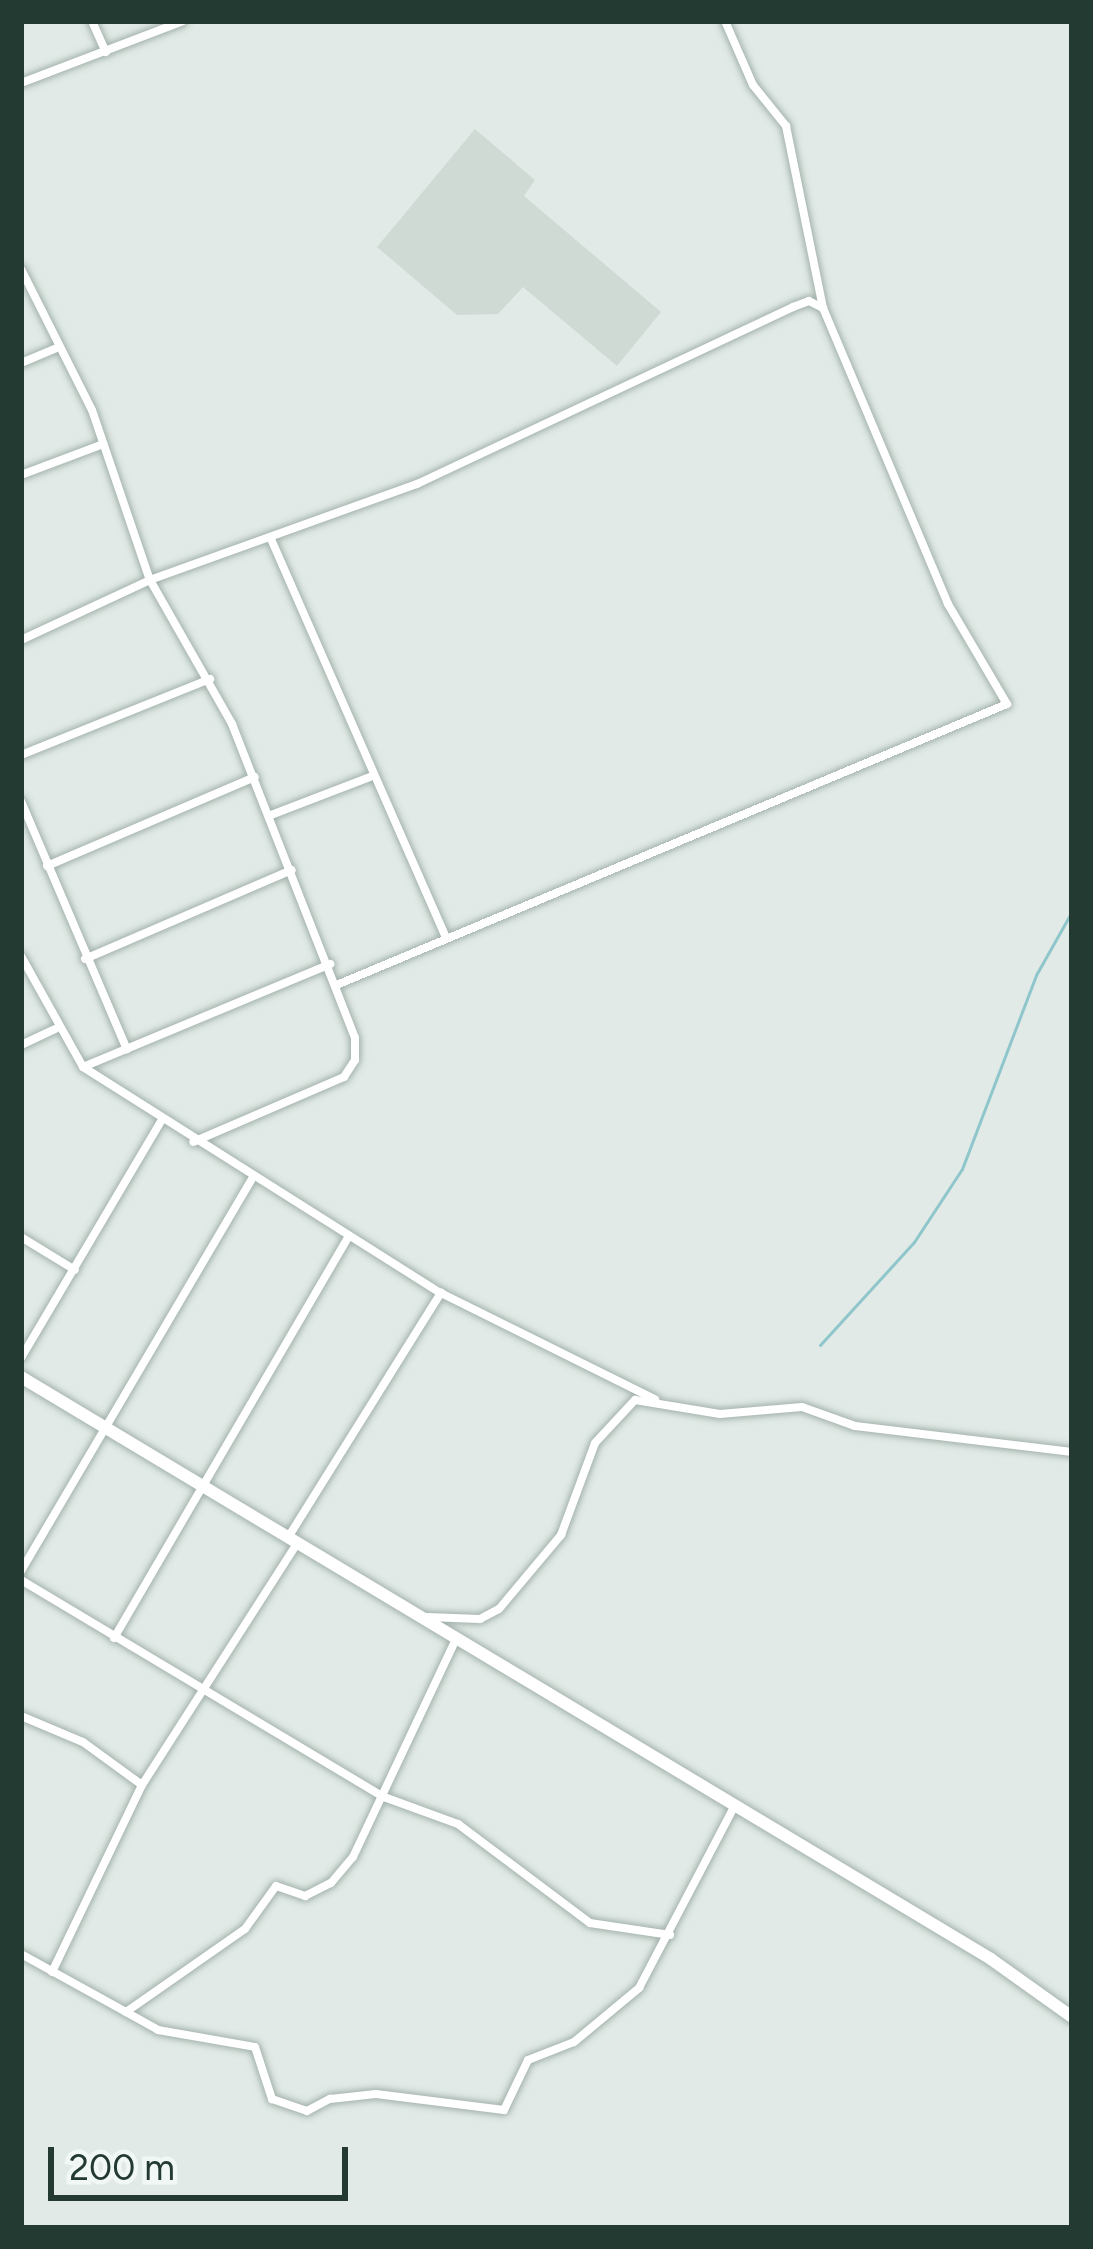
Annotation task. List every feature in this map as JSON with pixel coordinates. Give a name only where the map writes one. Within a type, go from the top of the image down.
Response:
[{"type":"street","points":[[92,21],[106,52]]},
{"type":"street","points":[[21,82],[183,21]]},
{"type":"street","points":[[339,984],[445,935],[1007,704],[948,604],[824,308],[786,126],[753,86],[725,21]]},
{"type":"street","points":[[21,269],[103,444],[150,580],[210,679],[255,777],[339,984],[356,1050],[344,1077],[193,1142]]},
{"type":"street","points":[[21,640],[150,580],[418,484],[469,453],[794,307],[809,301],[824,308]]},
{"type":"street","points":[[21,363],[59,347]]},
{"type":"street","points":[[21,475],[103,444]]},
{"type":"street","points":[[271,538],[370,777],[445,935]]},
{"type":"street","points":[[21,755],[210,679]]},
{"type":"street","points":[[47,866],[255,777]]},
{"type":"street","points":[[270,815],[370,777]]},
{"type":"street","points":[[21,800],[127,1049]]},
{"type":"street","points":[[85,959],[292,870]]},
{"type":"street","points":[[21,956],[55,1028],[83,1067],[251,1180],[441,1293],[655,1399],[721,1414],[802,1407],[851,1425],[1072,1452]]},
{"type":"street","points":[[83,1067],[330,964]]},
{"type":"street","points":[[21,1045],[55,1028]]},
{"type":"street","points":[[21,1358],[161,1121]]},
{"type":"street","points":[[251,1180],[21,1575],[205,1694],[384,1797],[458,1824],[590,1923],[670,1935]]},
{"type":"street","points":[[21,1238],[75,1270]]},
{"type":"street","points":[[114,1638],[348,1238]]},
{"type":"street","points":[[52,1972],[142,1785],[205,1694],[441,1293]]},
{"type":"street","points":[[21,1377],[413,1617],[991,1959],[1072,2017]]},
{"type":"street","points":[[413,1617],[480,1619],[499,1610],[561,1535],[605,1428],[631,1401],[655,1399]]},
{"type":"street","points":[[126,2012],[245,1929],[276,1886],[305,1896],[340,1876],[384,1797],[455,1641]]},
{"type":"street","points":[[21,1716],[83,1742],[142,1785]]},
{"type":"street","points":[[21,1954],[158,2030],[255,2047],[272,2099],[308,2111],[330,2099],[376,2094],[504,2110],[529,2060],[574,2042],[630,2000],[670,1935],[733,1809]]},
{"type":"shaded area","points":[[475,129],[535,180],[524,196],[661,312],[617,366],[523,287],[498,314],[457,315],[377,247]]},
{"type":"waterway","points":[[820,1345],[914,1242],[962,1169],[1036,975],[1072,911]]}]
